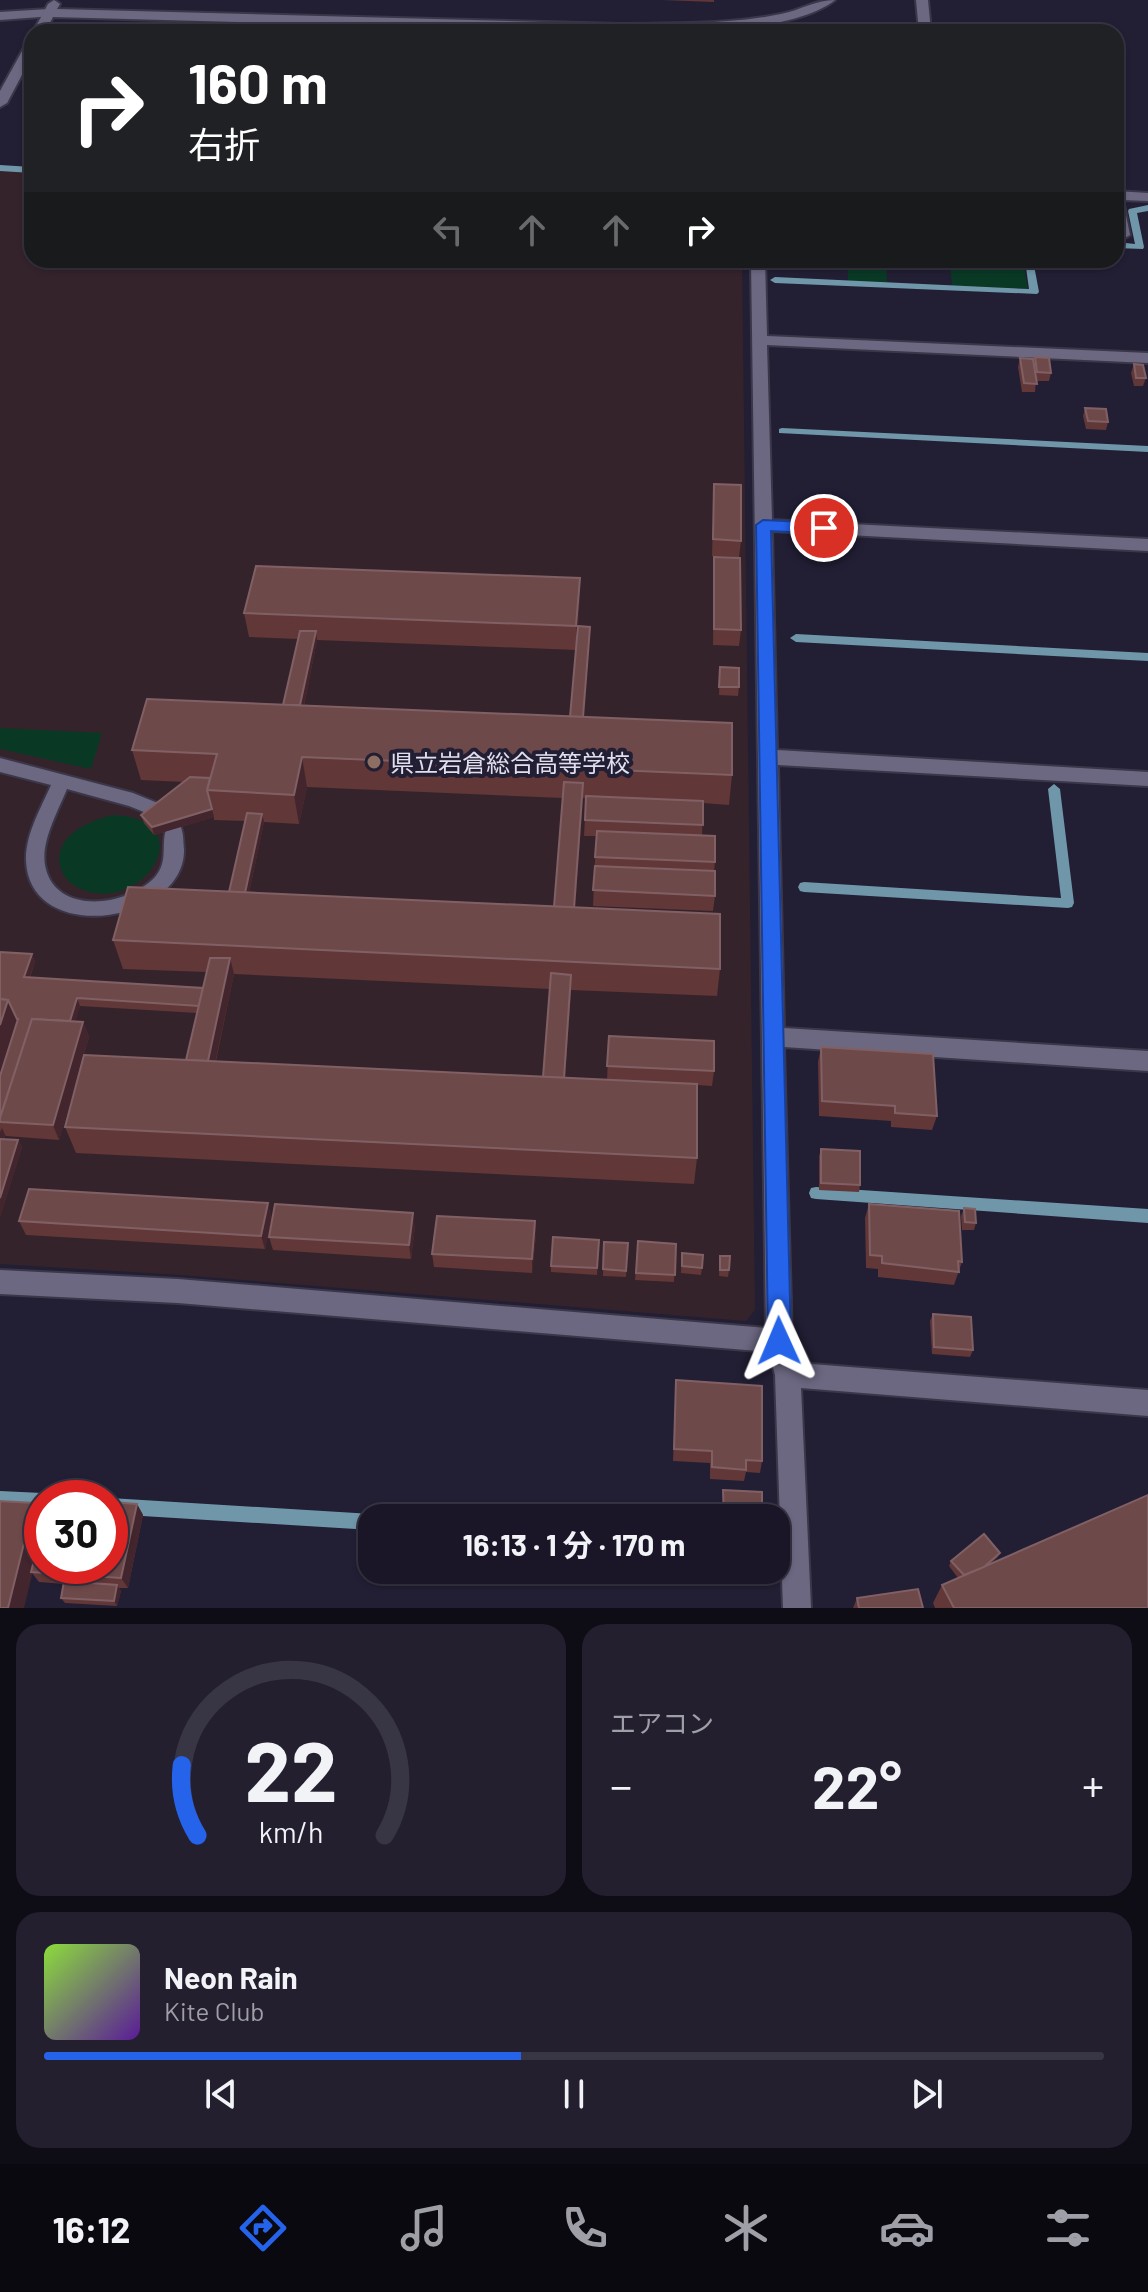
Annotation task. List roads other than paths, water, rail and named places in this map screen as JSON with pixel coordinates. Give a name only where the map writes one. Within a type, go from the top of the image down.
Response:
[{"type":"street","points":[[43,24],[56,0]]},
{"type":"street","points":[[728,24],[786,17],[829,0]]},
{"type":"street","points":[[922,0],[924,24]]},
{"type":"street","points":[[0,16],[49,13],[367,24]]},
{"type":"street","points":[[0,103],[24,59]]},
{"type":"street","points":[[1124,197],[1148,197]]},
{"type":"street","points":[[758,268],[779,1341],[788,1375],[797,1608]]},
{"type":"street","points":[[760,340],[1148,358]]},
{"type":"street","points":[[763,525],[1148,545]]},
{"type":"street","points":[[768,757],[1148,779]]},
{"type":"street","points":[[774,1037],[1148,1061]]},
{"type":"street","points":[[0,1282],[178,1291],[779,1341]]},
{"type":"street","points":[[788,1375],[1148,1403]]},
{"type":"lane","points":[[0,765],[133,800],[159,811]]},
{"type":"lane","points":[[61,781],[35,864],[38,880],[47,893],[61,902],[79,909],[99,910],[140,898],[169,873],[178,842],[174,830]]},
{"type":"waterway","points":[[0,168],[24,170]]},
{"type":"waterway","points":[[1124,246],[1140,247],[1132,211],[1148,208]]},
{"type":"waterway","points":[[775,280],[1034,292],[1030,268]]},
{"type":"waterway","points":[[782,431],[1148,449]]},
{"type":"waterway","points":[[796,638],[1148,657]]},
{"type":"waterway","points":[[804,887],[1068,903],[1054,789]]},
{"type":"waterway","points":[[816,1193],[1148,1216]]},
{"type":"waterway","points":[[0,1499],[24,1500]]},
{"type":"waterway","points":[[128,1507],[358,1521]]},
{"type":"place","name":"県立岩倉総合高等学校","points":[[374,762]]}]
